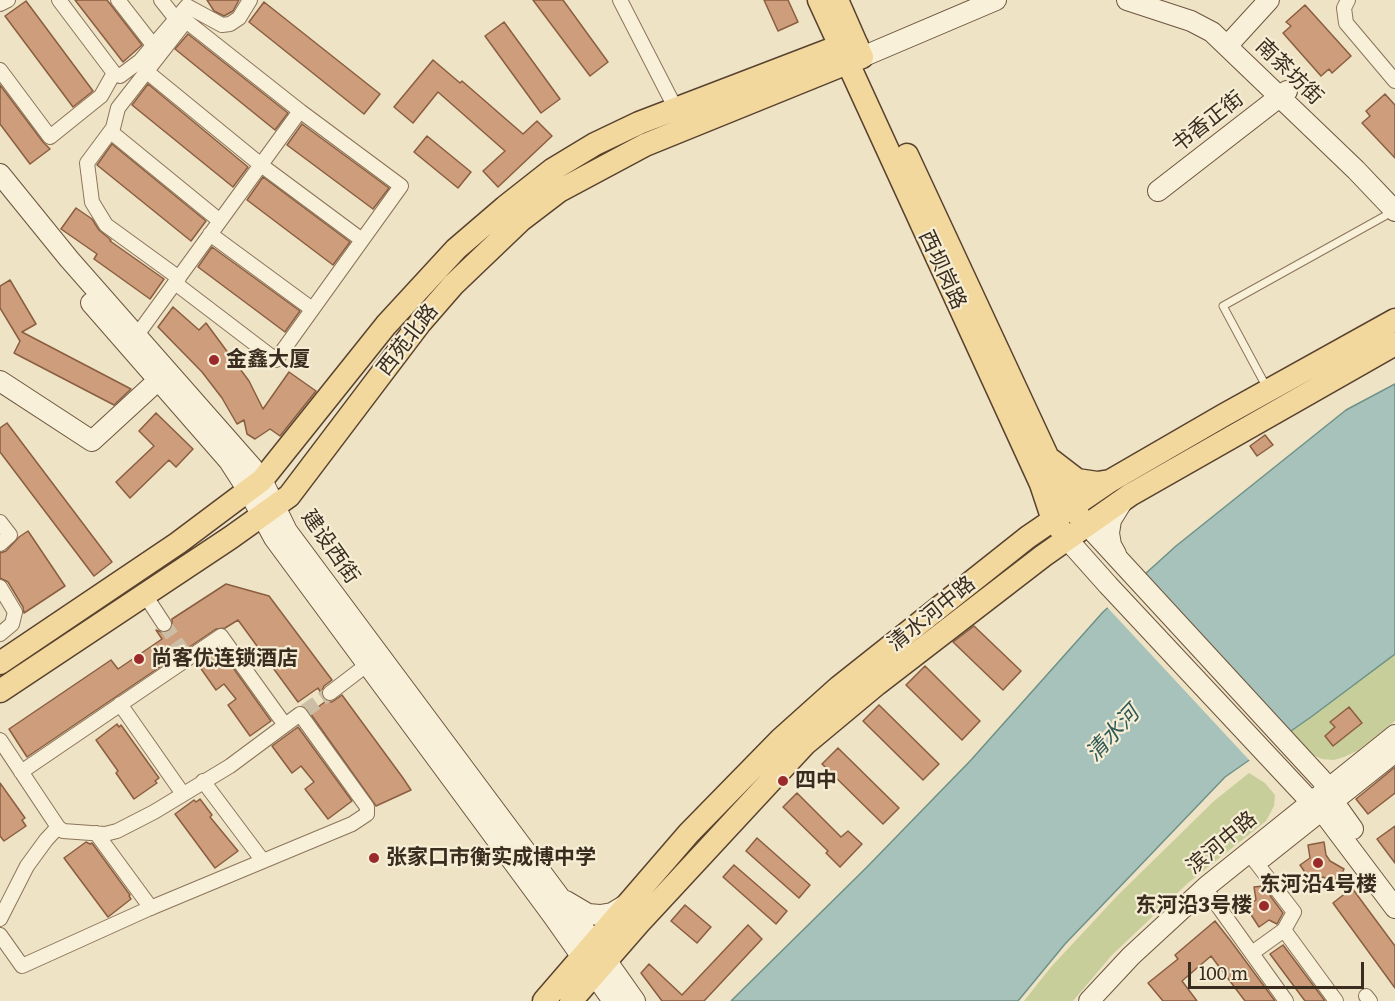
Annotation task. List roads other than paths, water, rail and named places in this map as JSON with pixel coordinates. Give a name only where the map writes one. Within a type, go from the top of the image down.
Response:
[{"type":"main road","name":"西坝岗路","points":[[819,0],[851,53],[1046,455],[1070,523]]},
{"type":"main road","name":"西坝岗路","points":[[837,0],[851,53],[1041,484],[1070,523]]},
{"type":"main road","points":[[851,53],[972,0]]},
{"type":"main road","points":[[851,53],[996,0]]},
{"type":"main road","name":"南茶坊街","points":[[1127,0],[1191,21],[1225,38]]},
{"type":"main road","name":"南茶坊街","points":[[1165,0],[1183,4],[1198,12],[1283,94],[1395,211]]},
{"type":"main road","points":[[1225,38],[1253,0]]},
{"type":"main road","points":[[1225,38],[1269,0]]},
{"type":"main road","name":"西苑北路","points":[[0,663],[178,543],[256,486],[386,325],[456,249],[552,170],[595,144],[639,123],[681,118],[851,53]]},
{"type":"main road","name":"南茶坊街","points":[[1283,94],[1361,162],[1395,199]]},
{"type":"main road","name":"书香正街","points":[[1158,190],[1283,94]]},
{"type":"main road","name":"西苑北路","points":[[0,692],[289,496],[420,323],[453,285],[521,220],[559,191],[645,145],[681,118]]},
{"type":"main road","name":"建设西街","points":[[0,174],[132,340]]},
{"type":"main road","name":"建设西街","points":[[0,192],[132,340],[256,486],[268,511],[274,538],[553,916],[594,959]]},
{"type":"main road","name":"清水河中路","points":[[594,959],[628,935],[805,744],[877,684],[1043,556],[1070,523],[1110,481],[1395,320]]},
{"type":"main road","name":"清水河中路","points":[[561,997],[594,959],[629,902],[689,833],[781,739],[839,687],[1028,537],[1070,523],[1124,499],[1395,344]]},
{"type":"main road","points":[[0,381],[92,441],[163,376]]},
{"type":"main road","points":[[1046,455],[1077,480],[1097,483],[1110,481]]},
{"type":"main road","points":[[1028,537],[1041,520],[1043,505],[1041,484]]},
{"type":"main road","points":[[1124,499],[1111,520],[1109,533],[1111,545],[1124,568]]},
{"type":"main road","name":"建设西街","points":[[268,511],[287,531],[559,896],[594,959]]},
{"type":"main road","points":[[1070,523],[1084,559],[1278,767],[1323,800],[1395,886]]},
{"type":"main road","points":[[1070,523],[1124,568],[1295,751],[1323,800],[1395,908]]},
{"type":"main road","points":[[1043,556],[1064,552],[1084,559]]},
{"type":"main road","name":"滨河中路","points":[[1089,1001],[1164,924],[1208,893],[1323,800],[1395,735]]},
{"type":"main road","name":"滨河中路","points":[[1323,800],[1395,752]]},
{"type":"main road","name":"滨河中路","points":[[1107,1001],[1208,893]]},
{"type":"main road","points":[[559,896],[588,914],[612,913],[629,902]]},
{"type":"main road","points":[[553,916],[564,945],[561,997],[591,991],[608,1001]]},
{"type":"main road","points":[[626,999],[622,965],[628,935]]},
{"type":"main road","points":[[594,959],[626,999]]},
{"type":"street","points":[[0,4],[8,0]]},
{"type":"street","points":[[59,0],[114,73],[120,76],[128,72],[176,19],[184,3],[222,25],[230,24],[238,18],[250,0]]},
{"type":"street","points":[[118,0],[153,45]]},
{"type":"street","points":[[161,0],[176,19]]},
{"type":"street","points":[[620,0],[681,118]]},
{"type":"street","points":[[1348,0],[1344,8],[1346,23],[1395,81]]},
{"type":"street","points":[[186,21],[300,111],[401,186],[276,360],[106,225],[92,202],[87,163],[115,125],[118,108],[186,21]]},
{"type":"street","points":[[0,70],[50,136],[101,96],[114,73]]},
{"type":"street","points":[[146,71],[261,165],[362,240]]},
{"type":"street","points":[[132,340],[300,111]]},
{"type":"street","points":[[111,132],[220,221]]},
{"type":"street","points":[[210,234],[312,309]]},
{"type":"street","points":[[0,522],[10,536],[0,544]]},
{"type":"street","points":[[0,587],[15,612],[12,622],[0,634]]},
{"type":"street","points":[[145,595],[164,624]]},
{"type":"street","points":[[0,601],[12,622]]},
{"type":"street","points":[[21,772],[187,656],[221,636],[285,725]]},
{"type":"street","points":[[330,693],[368,664]]},
{"type":"street","points":[[120,704],[183,794]]},
{"type":"street","points":[[0,740],[58,827],[63,831],[105,834],[117,831],[154,812],[230,766],[303,713],[367,807],[367,814],[352,824],[151,908],[22,966],[0,935]]},
{"type":"street","points":[[203,781],[263,861]]},
{"type":"street","points":[[0,920],[27,866],[58,827]]},
{"type":"street","points":[[96,833],[151,908]]},
{"type":"street","points":[[1252,857],[1294,912],[1284,930],[1252,953]]},
{"type":"street","points":[[1208,893],[1286,1001]]},
{"type":"street","points":[[1284,930],[1336,1001]]},
{"type":"street","points":[[1236,944],[1272,993],[1277,989]]},
{"type":"lane","points":[[1268,390],[1224,306],[1395,211]]},
{"type":"water","name":"清水河","points":[[1395,384],[1395,654],[1311,717],[1225,777],[1065,944],[1018,1001],[731,1001],[867,867],[971,760],[1103,612],[1176,546],[1346,410]]},
{"type":"tunnel","points":[[164,624],[185,654]]},
{"type":"tunnel","points":[[305,711],[330,693]]},
{"type":"place","name":"金鑫大厦","points":[[214,360]]},
{"type":"place","name":"尚客优连锁酒店","points":[[139,659]]},
{"type":"place","name":"四中","points":[[783,781]]},
{"type":"place","name":"张家口市衡实成博中学","points":[[374,858]]},
{"type":"place","name":"东河沿4号楼","points":[[1318,863]]},
{"type":"place","name":"东河沿3号楼","points":[[1264,906]]}]
